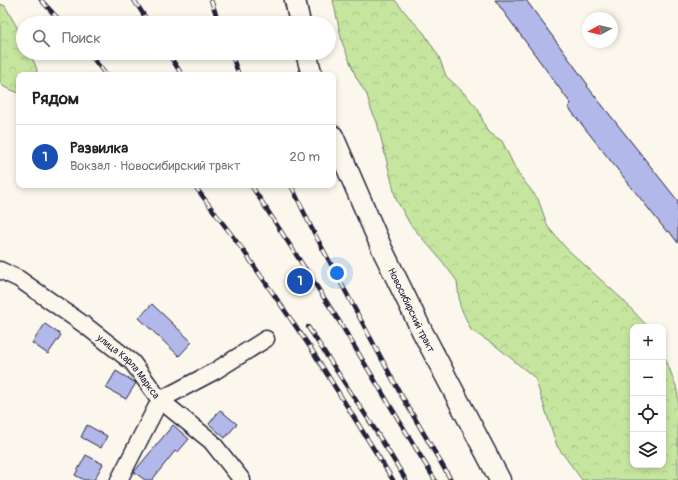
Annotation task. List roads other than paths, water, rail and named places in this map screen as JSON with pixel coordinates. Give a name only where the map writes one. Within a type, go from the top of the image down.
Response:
[{"type":"main road","points":[[295,0],[298,16]]},
{"type":"main road","points":[[308,60],[311,72]]},
{"type":"main road","name":"Новосибирский тракт","points":[[336,143],[383,251],[422,331],[500,480]]},
{"type":"street","name":"улица Карла Маркса","points":[[0,270],[19,279],[86,326],[132,362],[160,400],[211,441],[242,480]]},
{"type":"street","points":[[118,480],[160,400],[215,371],[266,340]]},
{"type":"railway","points":[[41,0],[56,16]]},
{"type":"railway","points":[[134,0],[144,16]]},
{"type":"railway","points":[[211,0],[217,16]]},
{"type":"railway","points":[[94,60],[104,72]]},
{"type":"railway","points":[[172,60],[180,72]]},
{"type":"railway","points":[[234,60],[238,72]]},
{"type":"railway","points":[[196,188],[243,250],[310,347],[393,480]]},
{"type":"railway","points":[[253,188],[339,321],[435,480]]},
{"type":"railway","points":[[292,188],[311,227],[400,393],[451,480]]},
{"type":"railway","points":[[308,327],[406,480]]},
{"type":"place","name":"Развилка","points":[[300,281]]}]
